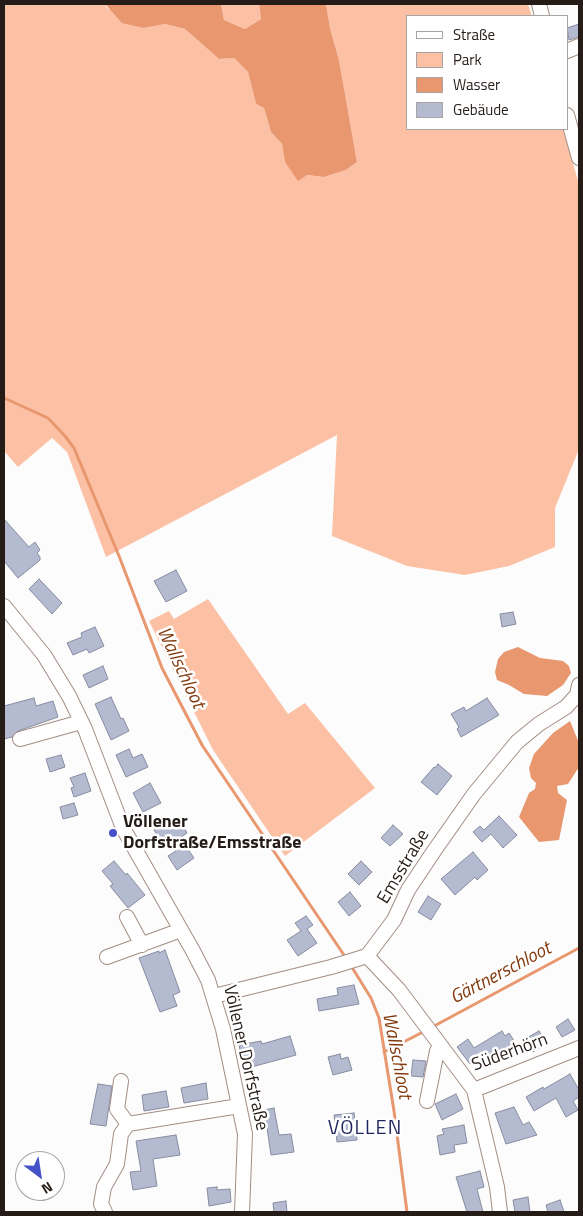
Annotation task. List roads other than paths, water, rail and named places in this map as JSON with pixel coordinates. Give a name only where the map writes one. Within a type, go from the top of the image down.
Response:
[{"type":"street","points":[[568,118],[578,151]]},
{"type":"street","name":"Völlener Dorfstraße","points":[[4,606],[48,660],[69,696],[82,722],[123,828],[205,974],[214,996],[239,1106],[245,1142],[242,1212]]},
{"type":"street","name":"Emsstraße","points":[[367,956],[394,920],[408,890],[474,794],[517,742],[539,724],[566,707],[579,692]]},
{"type":"street","points":[[20,740],[82,722]]},
{"type":"street","points":[[127,917],[142,945]]},
{"type":"street","points":[[107,957],[181,930]]},
{"type":"street","points":[[214,996],[331,967],[367,956]]},
{"type":"street","name":"Süderhörn","points":[[367,956],[399,990],[474,1090],[579,1048]]},
{"type":"street","points":[[427,1101],[437,1051],[442,1047]]},
{"type":"street","points":[[121,1081],[117,1109],[128,1124]]},
{"type":"street","points":[[474,1090],[497,1187],[500,1212]]},
{"type":"street","points":[[105,1212],[101,1204],[104,1187],[118,1164],[121,1134],[128,1124],[239,1106]]},
{"type":"water","points":[[105,4],[221,4],[224,20],[245,29],[261,19],[259,4],[326,4],[330,28],[339,60],[357,162],[346,170],[324,177],[307,175],[298,181],[285,162],[282,144],[271,132],[264,108],[256,104],[248,72],[234,58],[219,59],[185,29],[165,24],[144,28],[122,23]]},
{"type":"water","points":[[518,647],[540,658],[563,661],[569,666],[571,673],[563,685],[547,696],[524,694],[497,680],[495,672],[498,659],[504,652]]},
{"type":"water","points":[[570,721],[579,743],[579,767],[568,784],[557,786],[558,793],[567,800],[559,840],[539,842],[519,817],[529,793],[535,789],[536,783],[531,778],[529,768],[534,754],[553,733]]},
{"type":"waterway","name":"Wallschloot","points":[[4,398],[48,418],[74,448],[119,556],[162,668],[202,745],[344,955]]},
{"type":"waterway","name":"Gärtnerschloot","points":[[436,1025],[579,948]]},
{"type":"waterway","name":"Wallschloot","points":[[353,969],[371,998],[379,1018],[394,1111],[407,1212]]},
{"type":"waterway","name":"Gärtnerschloot","points":[[384,1052],[421,1033]]},
{"type":"place","name":"Völlener Dorfstraße/Emsstraße","points":[[113,833]]},
{"type":"district","name":"VÖLLEN","points":[[365,1129]]}]
